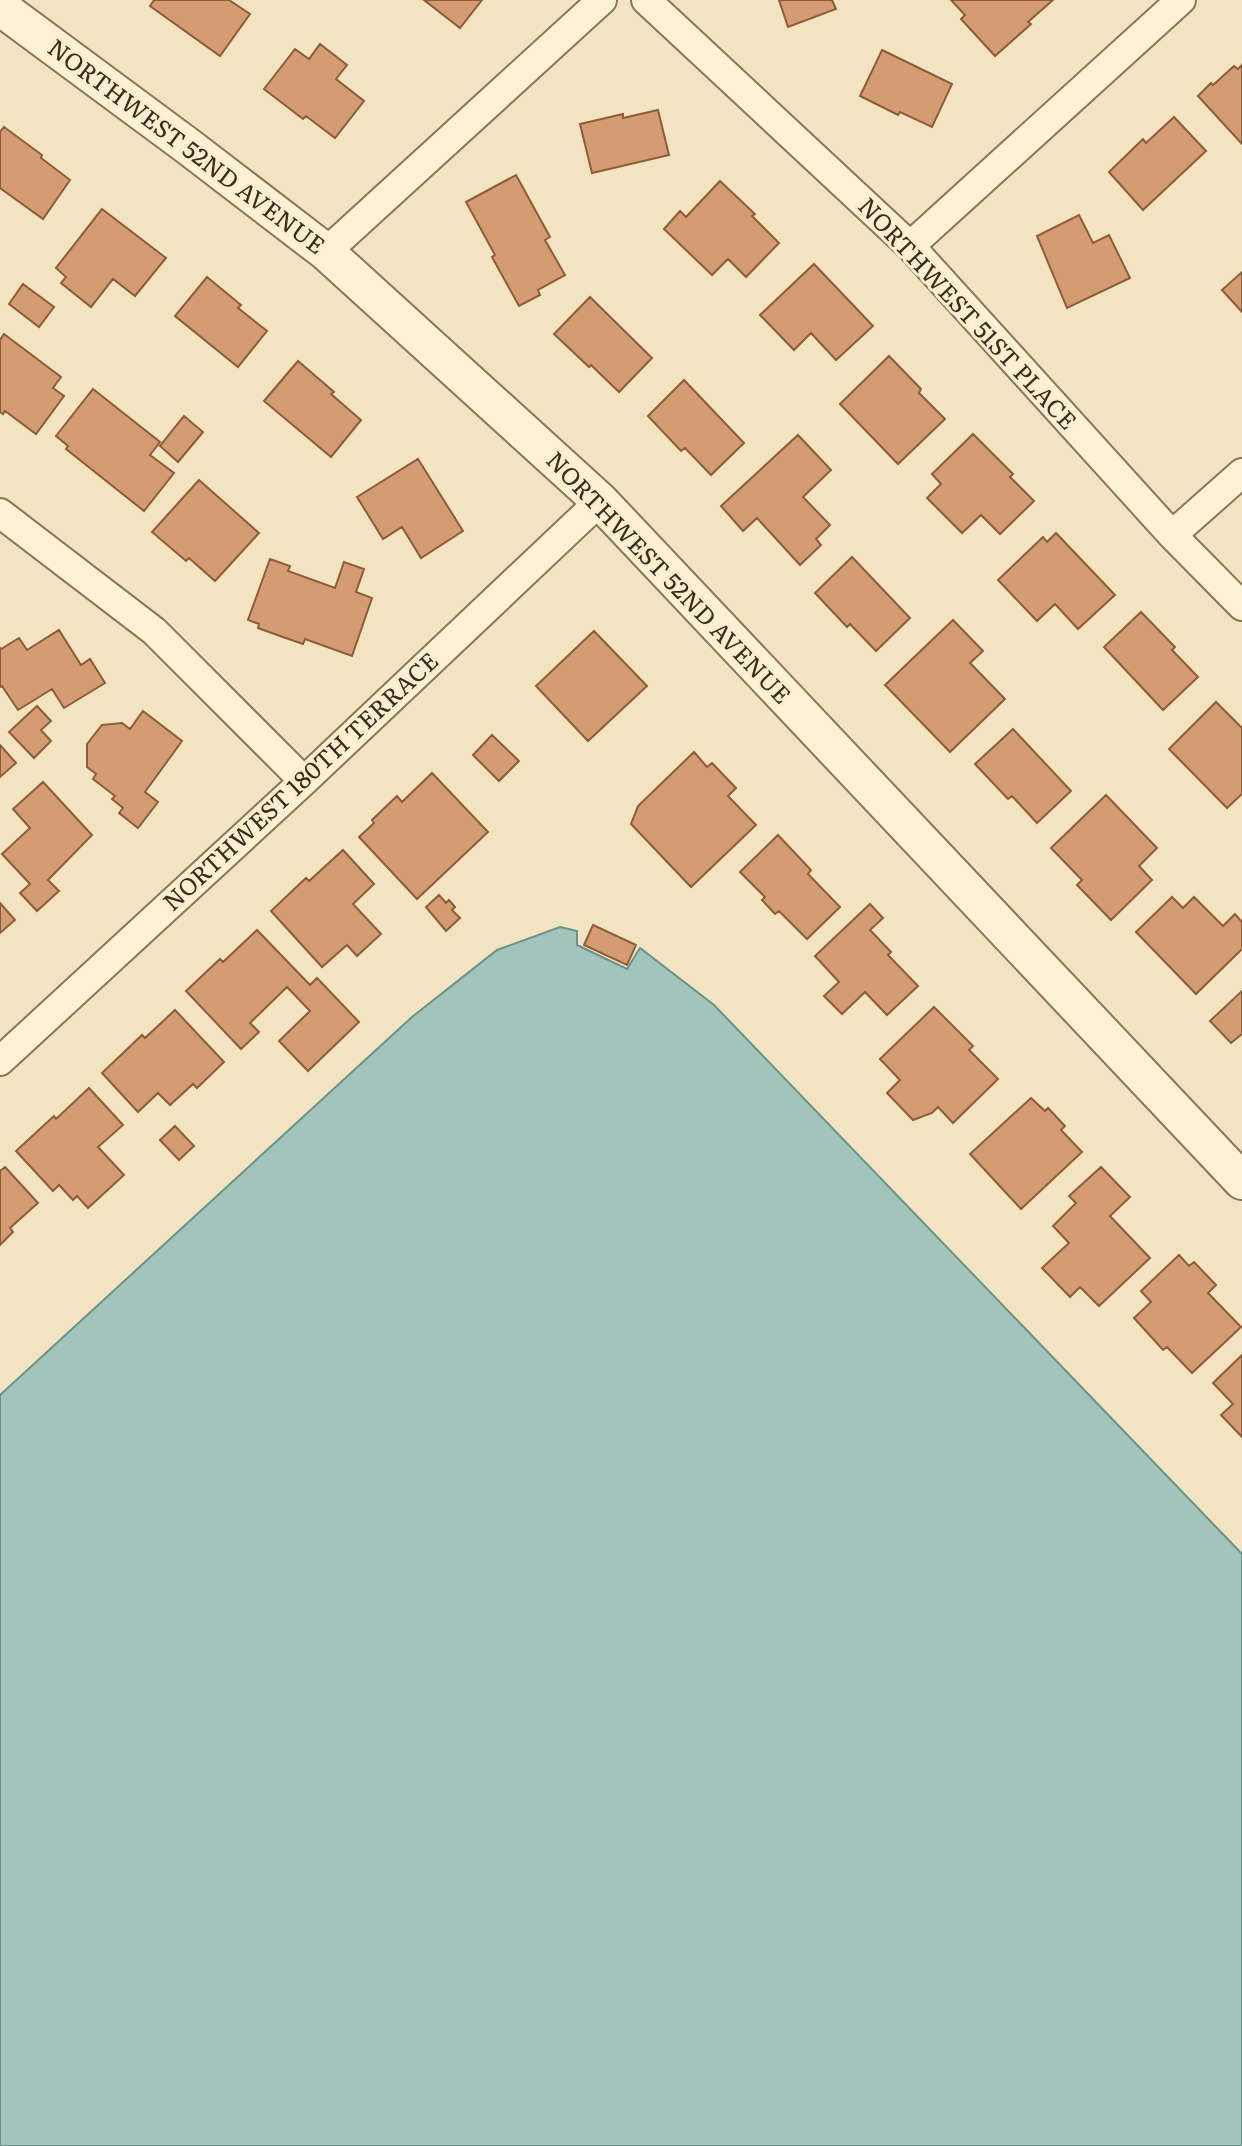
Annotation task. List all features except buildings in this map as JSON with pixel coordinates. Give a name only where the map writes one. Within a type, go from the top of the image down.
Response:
[{"type":"street","points":[[326,252],[602,0]]},
{"type":"street","name":"NORTHWEST 51ST PLACE","points":[[646,0],[910,246],[1172,535],[1242,606]]},
{"type":"street","points":[[910,246],[1181,0]]},
{"type":"street","name":"NORTHWEST 52ND AVENUE","points":[[0,7],[326,252],[600,501],[1242,1181]]},
{"type":"street","points":[[1172,535],[1242,473]]},
{"type":"street","name":"NORTHWEST 180TH TERRACE","points":[[0,1061],[304,781],[600,501]]},
{"type":"street","points":[[3,520],[154,631],[304,781]]},
{"type":"water","points":[[560,927],[577,931],[577,945],[627,969],[640,948],[714,1005],[1242,1554],[1242,2146],[0,2146],[0,1395],[412,1017],[497,950]]}]
